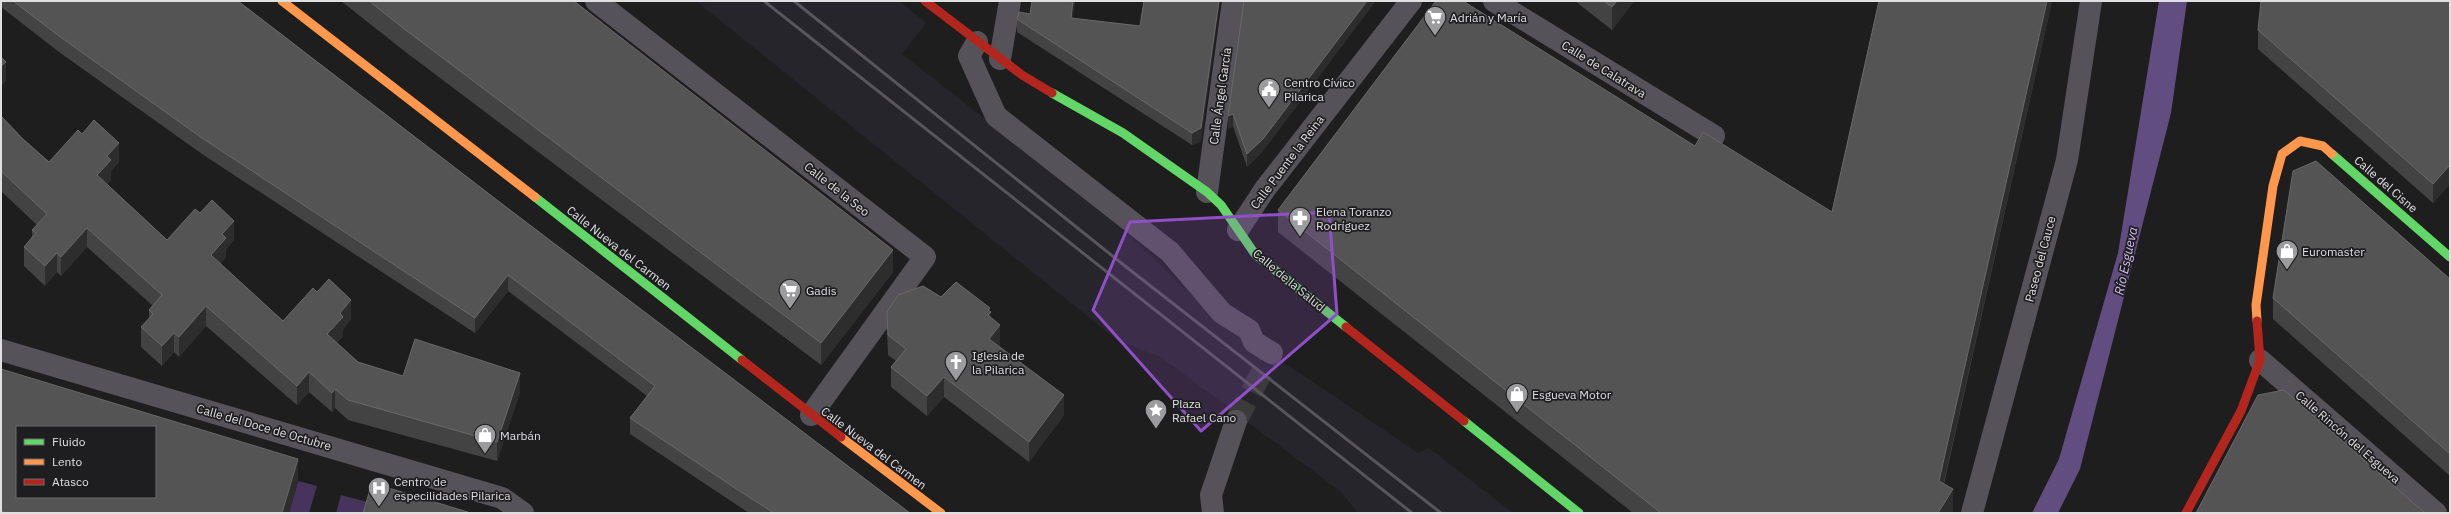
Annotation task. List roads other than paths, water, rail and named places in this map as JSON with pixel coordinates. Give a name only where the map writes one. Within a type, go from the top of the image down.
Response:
[{"type":"street","name":"Calle Nueva del Carmen","points":[[282,1],[694,321],[811,415],[941,513]]},
{"type":"street","name":"Calle de la Seo","points":[[596,1],[925,257],[811,415]]},
{"type":"street","name":"Calle de la Salud","points":[[924,1],[1022,75],[1122,133],[1207,192],[1221,205],[1255,254],[1579,513]]},
{"type":"street","points":[[1000,59],[1010,1]]},
{"type":"street","name":"Calle Ángel García","points":[[1207,192],[1233,1]]},
{"type":"street","name":"Calle Puente la Reina","points":[[1238,230],[1265,189],[1410,1]]},
{"type":"street","name":"Calle de Calatrava","points":[[1494,1],[1714,136]]},
{"type":"street","name":"Paseo del Cauce","points":[[1972,513],[2067,160],[2091,1]]},
{"type":"street","points":[[977,42],[969,56],[996,116],[1170,252],[1222,313],[1249,330],[1254,342],[1272,353]]},
{"type":"street","name":"Calle del Cisne","points":[[2260,360],[2256,305],[2273,186],[2282,154],[2300,141],[2323,146],[2448,250]]},
{"type":"street","name":"Calle del Doce de Octubre","points":[[1,350],[502,498],[523,513]]},
{"type":"street","points":[[2186,513],[2241,411],[2260,360]]},
{"type":"street","name":"Calle Rincón del Esgueva","points":[[2260,360],[2436,513]]},
{"type":"street","points":[[1213,513],[1212,495],[1236,421]]},
{"type":"water","name":"Río Esgueva","points":[[2159,1],[2187,1],[2171,113],[2080,469],[2058,513],[2032,513],[2059,459],[2118,253]]},
{"type":"tunnel","points":[[1236,421],[1272,353]]},
{"type":"railway","points":[[764,1],[1412,513]]},
{"type":"railway","points":[[794,1],[1125,266],[1441,513]]},
{"type":"place","name":"Adrián y María","points":[[1435,36]]},
{"type":"place","name":"Centro Cívico Pilarica","points":[[1269,108]]},
{"type":"place","name":"Elena Toranzo Rodríguez","points":[[1300,238]]},
{"type":"place","name":"Euromaster","points":[[2287,270]]},
{"type":"place","name":"Gadis","points":[[790,310]]},
{"type":"place","name":"Iglesia de la Pilarica","points":[[956,382]]},
{"type":"place","name":"Esgueva Motor","points":[[1517,414]]},
{"type":"place","name":"Plaza Rafael Cano","points":[[1156,430]]},
{"type":"place","name":"Marbán","points":[[485,454]]},
{"type":"place","name":"Centro de especilidades Pilarica","points":[[379,508]]}]
